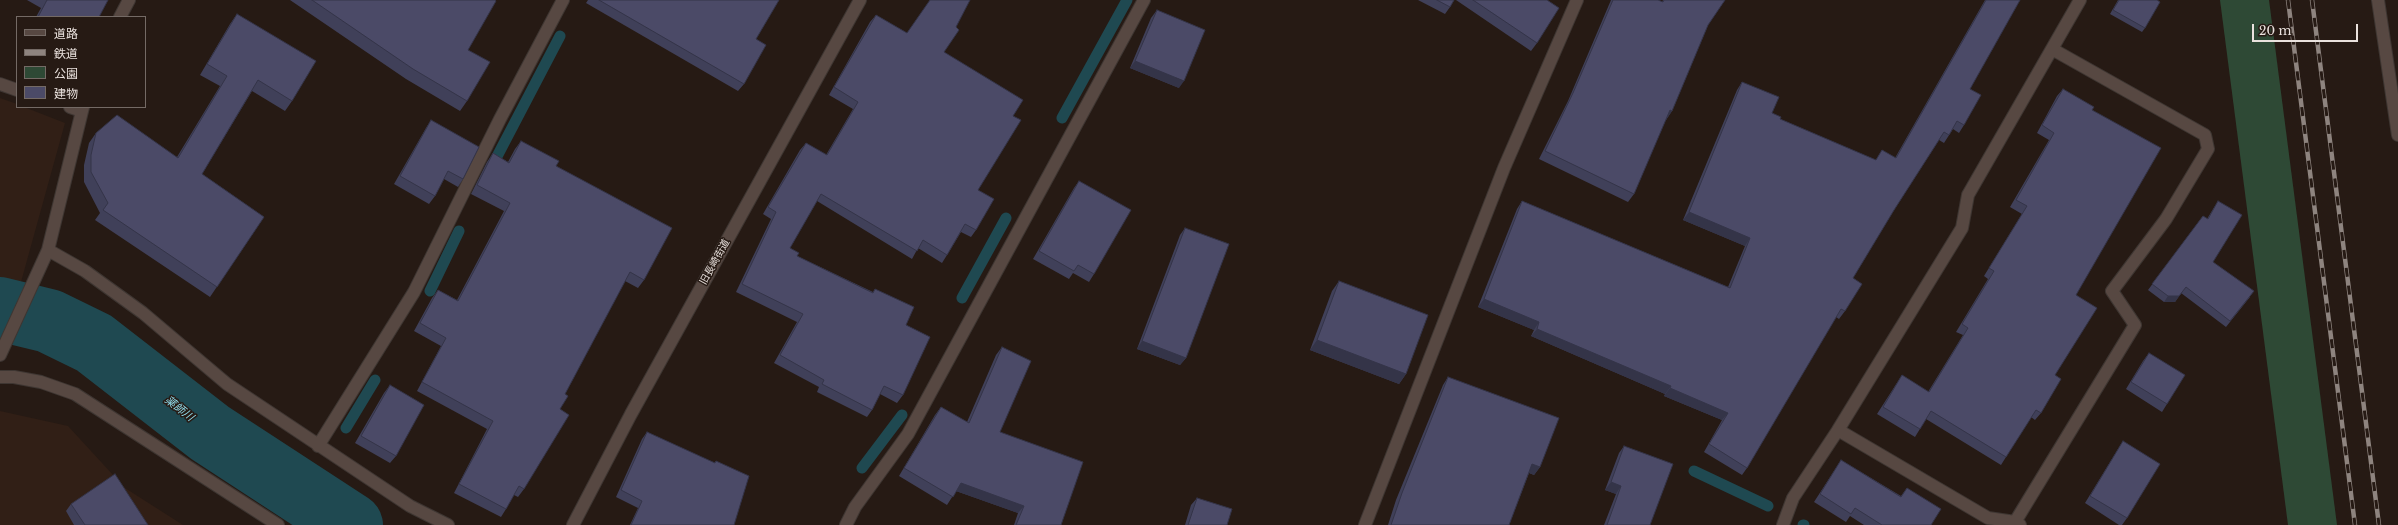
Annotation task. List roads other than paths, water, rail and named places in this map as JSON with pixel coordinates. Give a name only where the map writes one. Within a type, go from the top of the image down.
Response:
[{"type":"street","points":[[121,16],[129,0]]},
{"type":"street","points":[[318,446],[414,292],[500,120],[563,0]]},
{"type":"street","name":"旧長崎街道","points":[[573,525],[631,414],[860,0]]},
{"type":"street","points":[[846,525],[855,507],[908,434],[1144,0]]},
{"type":"street","points":[[1365,525],[1504,168],[1577,0]]},
{"type":"street","points":[[1783,525],[1794,498],[1838,430],[1962,228],[1968,195],[2080,0]]},
{"type":"street","points":[[2378,0],[2398,135]]},
{"type":"street","points":[[1838,430],[1988,518],[2018,523],[2135,325],[2112,291],[2166,219],[2208,149],[2205,134],[2052,49]]},
{"type":"street","points":[[0,84],[16,90]]},
{"type":"street","points":[[0,355],[48,250],[82,109]]},
{"type":"street","points":[[48,250],[85,271],[137,309],[227,384],[410,506],[448,525]]},
{"type":"street","points":[[0,377],[14,377],[41,382],[75,394],[278,525]]},
{"type":"waterway","points":[[1062,118],[1127,0]]},
{"type":"waterway","points":[[491,168],[560,36]]},
{"type":"waterway","points":[[962,298],[1006,218]]},
{"type":"waterway","points":[[430,291],[459,231]]},
{"type":"waterway","name":"薬師川","points":[[0,309],[49,321],[94,343],[210,433],[351,525]]},
{"type":"waterway","points":[[346,428],[375,380]]},
{"type":"waterway","points":[[862,468],[902,415]]},
{"type":"waterway","points":[[1694,471],[1768,506]]},
{"type":"railway","points":[[2288,0],[2355,525]]},
{"type":"railway","points":[[2312,0],[2379,525]]}]
